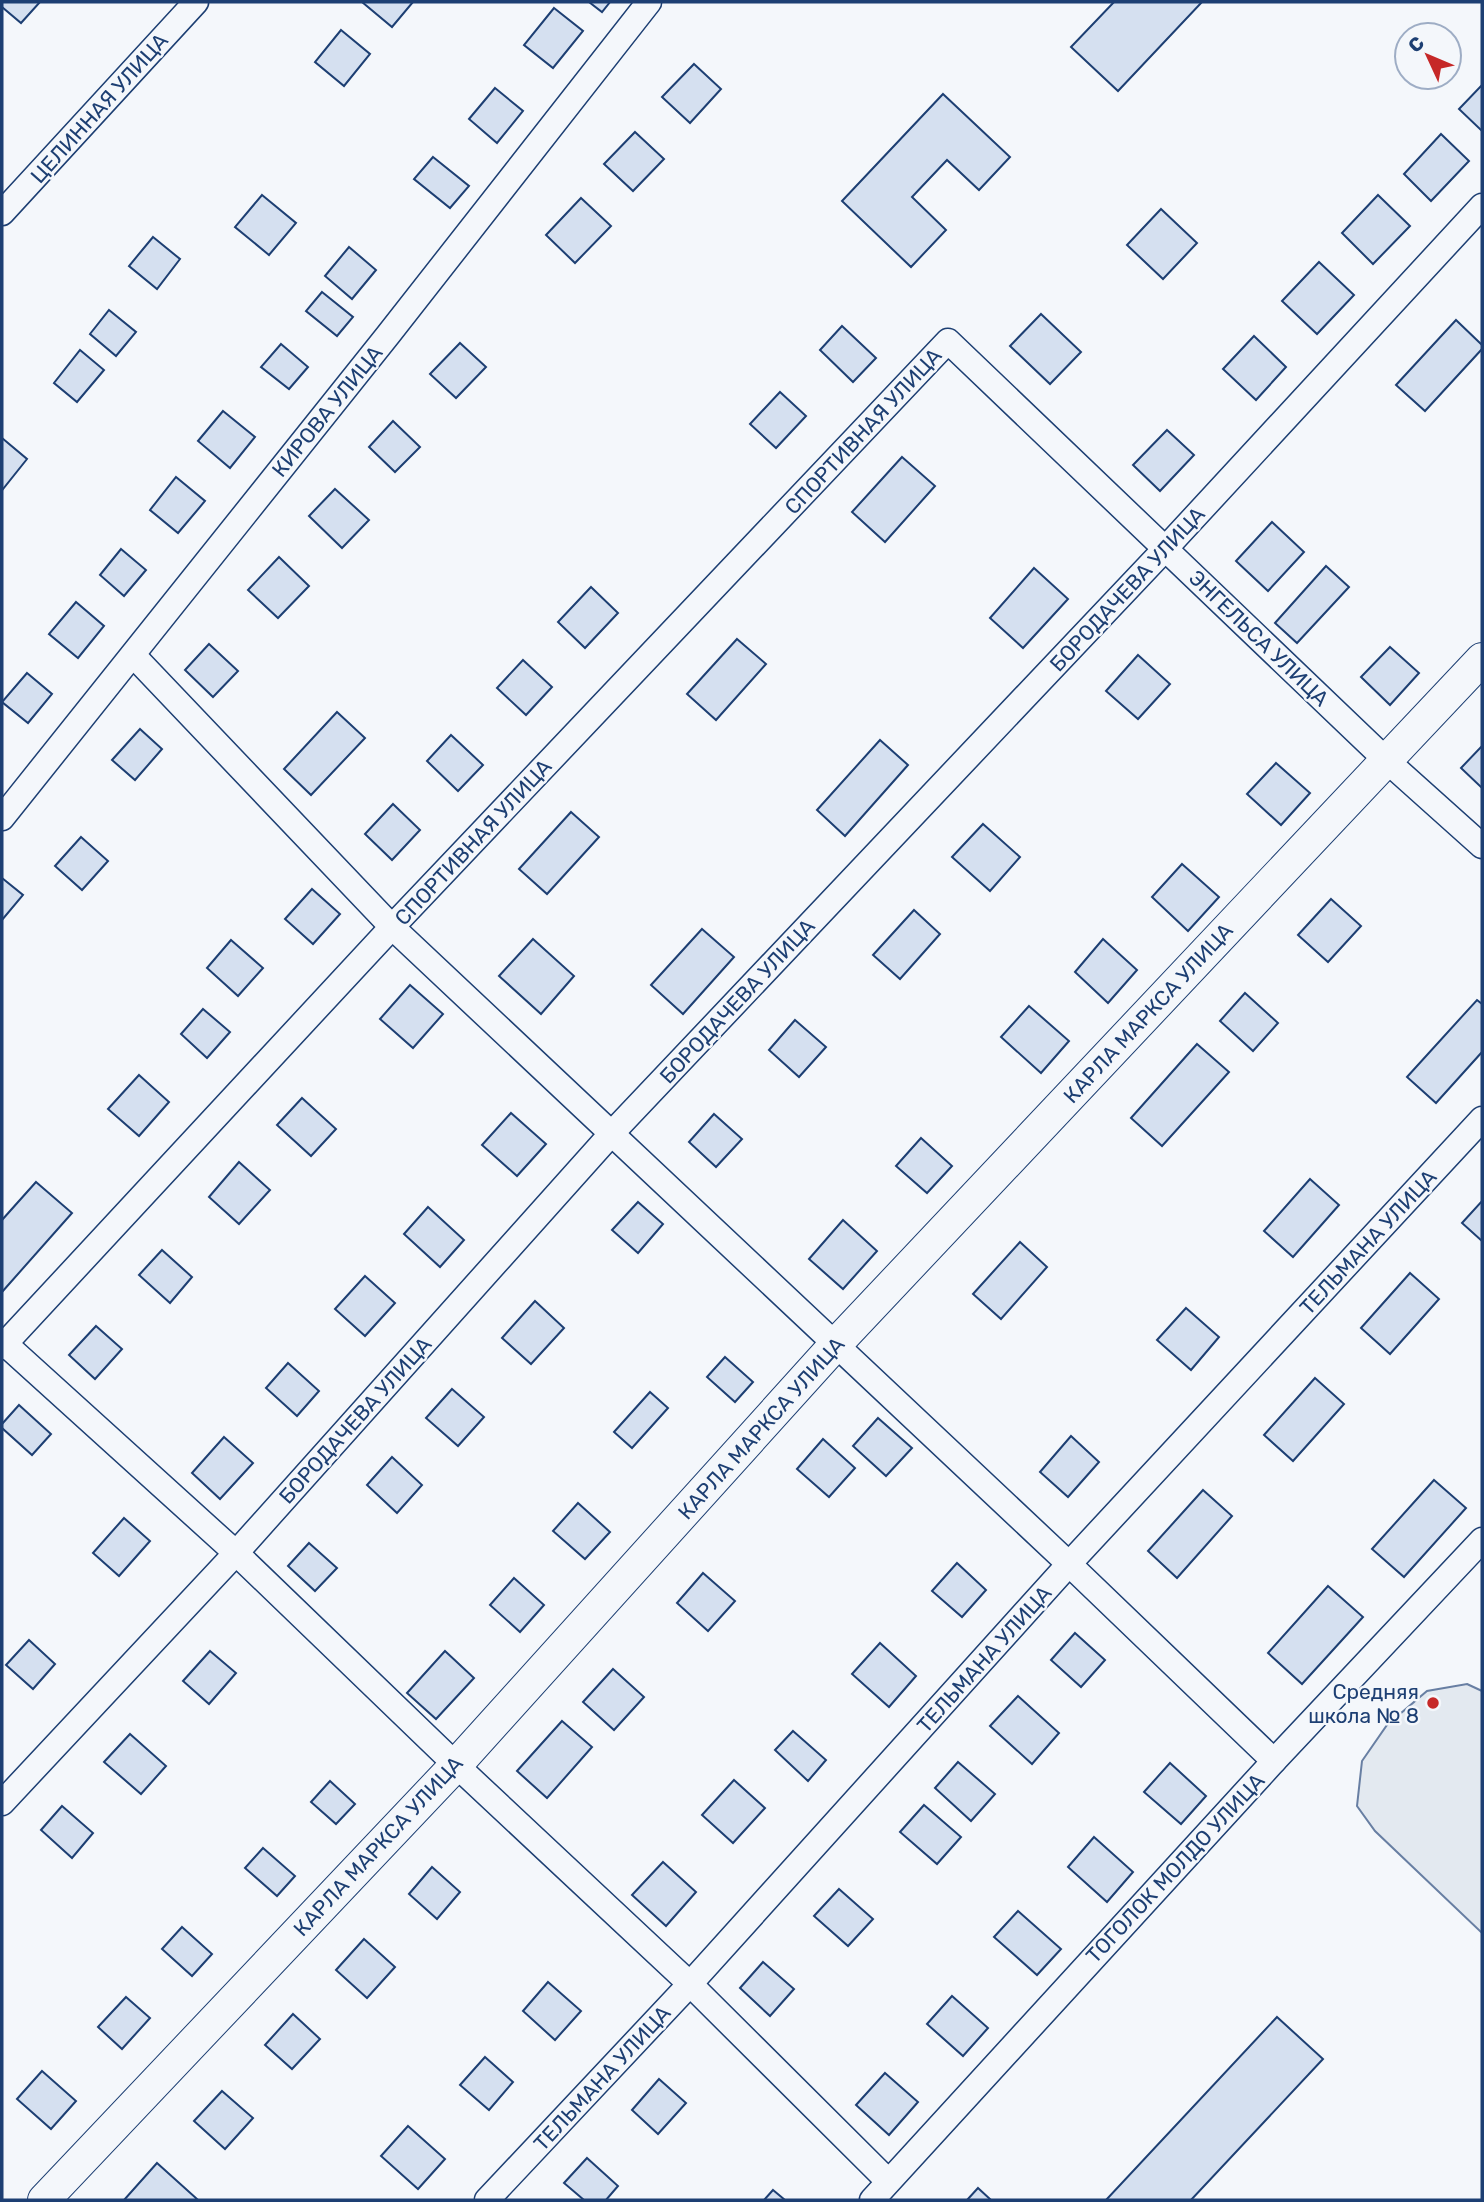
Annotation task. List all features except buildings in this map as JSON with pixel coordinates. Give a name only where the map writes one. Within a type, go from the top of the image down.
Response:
[{"type":"street","name":"ЦЕЛИННАЯ УЛИЦА","points":[[2,213],[196,2]]},
{"type":"street","name":"КИРОВА УЛИЦА","points":[[2,818],[388,335],[649,2]]},
{"type":"street","name":"БОРОДАЧЕВА УЛИЦА","points":[[2,1804],[236,1553],[612,1133],[1166,549],[1482,206]]},
{"type":"street","name":"ЭНГЕЛЬСА УЛИЦА","points":[[948,341],[1386,760],[1482,846]]},
{"type":"street","name":"СПОРТИВНАЯ УЛИЦА","points":[[3,1344],[393,927],[948,341]]},
{"type":"street","points":[[133,655],[393,927],[1069,1564],[1274,1761]]},
{"type":"street","name":"КАРЛА МАРКСА УЛИЦА","points":[[44,2200],[456,1765],[836,1345],[1482,659]]},
{"type":"street","name":"ТЕЛЬМАНА УЛИЦА","points":[[487,2200],[690,1984],[1069,1564],[1482,1118]]},
{"type":"street","points":[[3,1344],[236,1553],[456,1765],[690,1984],[888,2181]]},
{"type":"street","name":"ТОГОЛОК МОЛДО УЛИЦА","points":[[872,2200],[1274,1761],[1482,1540]]},
{"type":"shaded area","points":[[1467,1684],[1482,1691],[1482,1933],[1375,1831],[1357,1806],[1362,1761],[1387,1725],[1427,1691]]},
{"type":"place","name":"Средняя школа № 8","points":[[1433,1703]]}]
